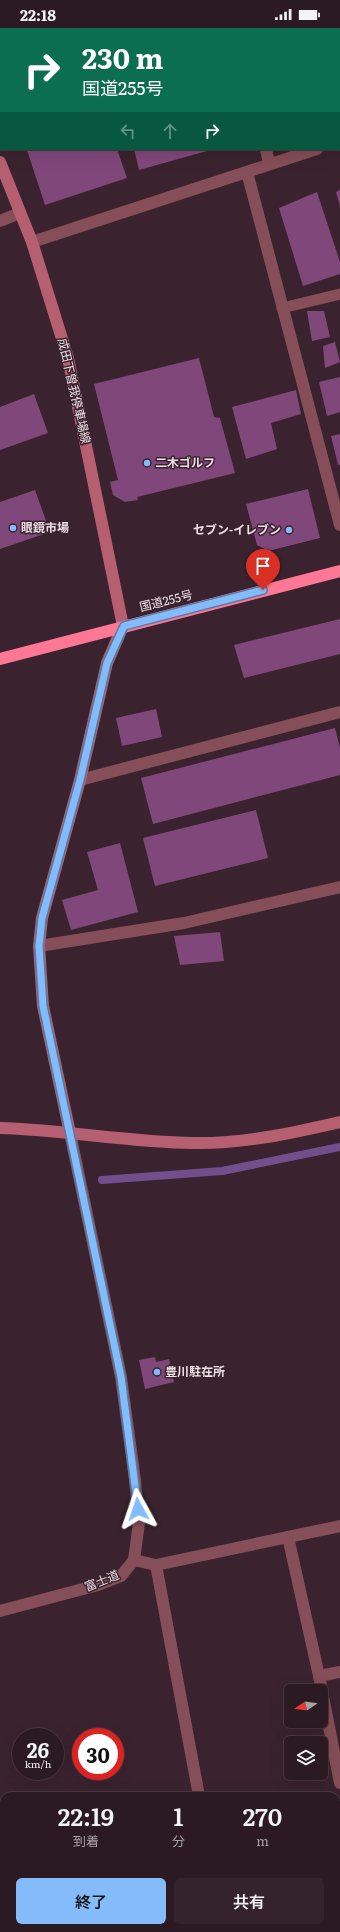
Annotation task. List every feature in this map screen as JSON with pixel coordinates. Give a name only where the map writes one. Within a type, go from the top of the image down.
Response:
[{"type":"highway","name":"国道255号","points":[[0,659],[340,571]]},
{"type":"street","points":[[266,150],[269,164]]},
{"type":"street","points":[[32,242],[314,150]]},
{"type":"street","name":"成田下曽我停車場線","points":[[0,162],[32,242],[68,358],[124,626]]},
{"type":"street","points":[[246,172],[340,525]]},
{"type":"street","points":[[0,221],[20,213]]},
{"type":"street","points":[[124,626],[107,663],[80,780],[42,918],[39,946],[43,1006],[121,1377],[135,1480],[139,1523],[134,1560],[156,1565],[340,1526]]},
{"type":"street","points":[[80,780],[340,712]]},
{"type":"street","points":[[39,946],[184,923],[340,887]]},
{"type":"street","points":[[0,1128],[195,1143],[284,1134],[340,1122]]},
{"type":"street","points":[[288,1537],[319,1676],[340,1783]]},
{"type":"street","name":"富士道","points":[[0,1611],[98,1585],[121,1576],[134,1560]]},
{"type":"street","points":[[156,1565],[198,1792]]},
{"type":"street","points":[[319,1676],[340,1672]]},
{"type":"lane","points":[[282,308],[340,294]]},
{"type":"building","points":[[27,150],[117,150],[127,178],[45,205]]},
{"type":"building","points":[[134,150],[210,150],[139,170]]},
{"type":"building","points":[[340,190],[340,206],[336,192]]},
{"type":"building","points":[[317,192],[340,262],[340,274],[303,286],[279,208]]},
{"type":"building","points":[[307,311],[324,311],[330,337],[312,341]]},
{"type":"building","points":[[335,342],[340,362],[325,368],[323,346]]},
{"type":"building","points":[[199,358],[214,417],[220,418],[235,473],[137,497],[138,500],[125,502],[113,495],[110,482],[118,480],[94,384]]},
{"type":"building","points":[[340,377],[340,412],[327,416],[319,382]]},
{"type":"building","points":[[296,390],[301,414],[271,423],[277,449],[246,459],[232,407]]},
{"type":"building","points":[[34,394],[48,433],[0,450],[0,407]]},
{"type":"building","points":[[340,434],[340,465],[338,465],[331,436]]},
{"type":"building","points":[[308,489],[320,538],[268,551],[257,545],[246,504]]},
{"type":"building","points":[[35,490],[50,532],[0,549],[0,502]]},
{"type":"building","points":[[340,619],[340,654],[244,678],[234,645]]},
{"type":"building","points":[[156,709],[162,737],[122,746],[116,718]]},
{"type":"building","points":[[335,728],[340,748],[340,775],[153,824],[141,778]]},
{"type":"building","points":[[256,810],[268,858],[155,886],[143,838]]},
{"type":"building","points":[[120,843],[138,912],[71,930],[62,900],[98,890],[87,852]]},
{"type":"building","points":[[220,932],[224,961],[180,965],[174,936]]},
{"type":"building","name":"豊川駐在所","points":[[155,1357],[156,1362],[169,1359],[174,1382],[145,1389],[139,1360]]},
{"type":"waterway","points":[[102,1180],[222,1171],[340,1147]]},
{"type":"place","name":"二木ゴルフ","points":[[147,463]]},
{"type":"place","name":"眼鏡市場","points":[[13,528]]},
{"type":"place","name":"セブン-イレブン","points":[[289,530]]},
{"type":"place","name":"豊川駐在所","points":[[157,1372]]},
{"type":"route","points":[[138,1509],[121,1377],[43,1006],[39,946],[42,918],[80,780],[107,663],[124,626],[263,590]]}]
